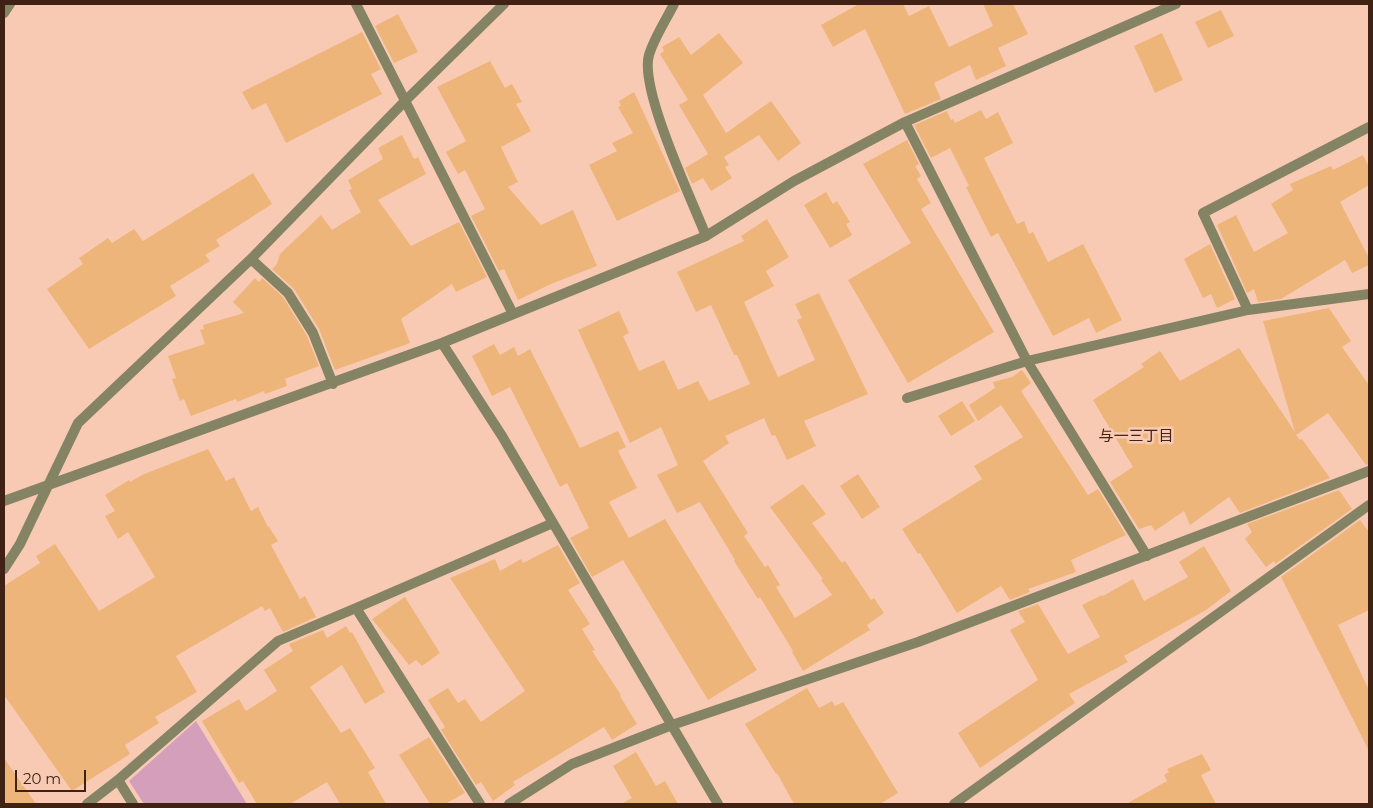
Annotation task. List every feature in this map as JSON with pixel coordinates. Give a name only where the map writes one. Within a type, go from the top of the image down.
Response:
[{"type":"street","points":[[4,13],[10,4]]},
{"type":"street","points":[[356,4],[513,314]]},
{"type":"street","points":[[4,569],[20,544],[78,423],[251,259],[405,101],[504,4]]},
{"type":"street","points":[[674,4],[648,56],[648,83],[655,108],[706,236]]},
{"type":"street","points":[[4,501],[442,344],[706,236],[794,182],[904,122],[1176,4]]},
{"type":"street","points":[[904,122],[1027,361],[1147,556]]},
{"type":"street","points":[[1248,310],[1203,213],[1369,127]]},
{"type":"street","points":[[251,259],[288,293],[313,333],[333,384]]},
{"type":"street","points":[[906,398],[1027,361],[1248,310],[1369,294]]},
{"type":"street","points":[[442,344],[502,436],[718,804]]},
{"type":"street","points":[[509,804],[572,764],[672,725],[918,642],[1369,471]]},
{"type":"street","points":[[954,804],[1369,505]]},
{"type":"street","points":[[87,804],[118,780],[278,641],[553,523]]},
{"type":"street","points":[[356,608],[480,804]]},
{"type":"street","points":[[118,780],[133,804]]},
{"type":"shaded area","points":[[196,721],[247,804],[144,804],[129,781]]},
{"type":"building","points":[[859,4],[903,4],[909,16],[929,6],[949,47],[993,26],[983,4],[1013,4],[1028,34],[998,48],[1006,66],[976,80],[970,65],[934,83],[941,99],[905,114],[865,29],[833,47],[821,25]]},
{"type":"building","points":[[1221,10],[1234,36],[1208,48],[1195,22]]},
{"type":"building","points":[[398,14],[418,52],[394,63],[375,26]]},
{"type":"building","points":[[362,32],[381,69],[371,74],[382,94],[286,143],[266,103],[252,110],[242,92]]},
{"type":"building","points":[[719,33],[743,63],[703,95],[726,133],[771,101],[801,143],[778,161],[759,135],[724,157],[729,165],[725,167],[732,178],[711,191],[703,178],[692,184],[685,168],[708,154],[679,105],[688,100],[660,54],[664,51],[662,47],[679,37],[691,55]]},
{"type":"building","points":[[1162,33],[1183,80],[1155,93],[1134,46]]},
{"type":"building","points":[[490,61],[505,88],[512,84],[522,102],[516,104],[531,131],[501,147],[518,182],[508,187],[541,225],[573,210],[597,266],[551,284],[518,300],[504,269],[499,271],[471,216],[485,209],[465,170],[458,174],[446,152],[466,141],[437,87]]},
{"type":"building","points":[[634,92],[680,191],[617,221],[589,165],[617,151],[612,143],[633,133],[618,107],[621,106],[619,101]]},
{"type":"building","points":[[981,110],[986,119],[998,112],[1013,143],[984,158],[1017,224],[1024,221],[1029,234],[1033,232],[1048,262],[1083,244],[1122,320],[1096,333],[1089,318],[1053,336],[998,233],[991,237],[966,187],[969,186],[950,148],[931,158],[914,125],[947,111],[951,120],[953,119],[955,123]]},
{"type":"building","points":[[402,135],[414,159],[418,157],[426,174],[378,200],[411,246],[459,222],[487,277],[456,292],[452,284],[401,319],[410,343],[335,370],[319,329],[294,289],[272,269],[277,264],[280,254],[321,215],[332,230],[361,212],[349,190],[352,189],[348,180],[383,159],[378,148]]},
{"type":"building","points":[[907,140],[919,164],[915,166],[921,176],[917,179],[931,203],[921,209],[994,332],[908,383],[848,280],[911,243],[863,164]]},
{"type":"building","points":[[1363,155],[1369,167],[1369,185],[1340,202],[1369,258],[1369,265],[1352,273],[1345,260],[1281,299],[1258,302],[1254,289],[1247,293],[1217,225],[1236,215],[1254,252],[1288,233],[1271,204],[1293,190],[1290,184],[1331,166],[1333,170]]},
{"type":"building","points":[[253,173],[272,204],[216,240],[220,246],[205,255],[210,261],[170,286],[176,296],[89,349],[47,289],[83,264],[79,258],[108,238],[112,243],[134,229],[143,241]]},
{"type":"building","points":[[826,192],[833,204],[837,201],[850,222],[846,224],[852,235],[830,248],[804,205]]},
{"type":"building","points":[[767,219],[789,257],[766,271],[774,286],[744,302],[778,377],[815,360],[797,320],[802,318],[795,304],[819,293],[868,394],[804,421],[816,446],[787,460],[775,435],[772,436],[764,418],[725,436],[729,443],[703,461],[748,533],[744,536],[765,567],[768,565],[780,585],[776,587],[795,618],[832,595],[821,580],[823,579],[770,507],[803,484],[826,514],[812,523],[842,563],[845,561],[871,600],[874,598],[884,613],[867,625],[870,630],[803,671],[793,651],[760,597],[758,599],[734,561],[700,502],[677,513],[657,475],[678,465],[661,427],[630,443],[578,330],[619,311],[629,333],[623,336],[639,371],[664,360],[678,390],[698,381],[709,401],[750,384],[737,355],[734,355],[711,305],[696,312],[677,272],[744,241],[741,236]]},
{"type":"building","points":[[1210,244],[1235,299],[1217,308],[1211,294],[1203,298],[1184,259]]},
{"type":"building","points":[[255,278],[259,282],[262,278],[283,297],[307,336],[319,366],[285,379],[287,386],[265,394],[264,391],[237,402],[236,399],[191,416],[184,399],[180,401],[172,379],[176,378],[168,356],[205,344],[200,330],[204,329],[203,325],[244,313],[233,302]]},
{"type":"building","points":[[1329,308],[1351,341],[1342,347],[1369,385],[1369,464],[1366,465],[1328,413],[1296,435],[1300,440],[1302,439],[1330,478],[1240,513],[1229,497],[1190,525],[1184,511],[1155,531],[1151,525],[1139,529],[1110,482],[1133,467],[1093,400],[1144,367],[1141,364],[1160,351],[1180,381],[1239,348],[1295,432],[1263,321]]},
{"type":"building","points":[[494,344],[500,355],[514,347],[518,356],[530,349],[580,448],[618,431],[626,447],[618,451],[637,488],[609,502],[629,538],[665,519],[757,670],[708,700],[623,560],[592,577],[570,538],[589,528],[567,483],[560,487],[510,387],[492,396],[472,356]]},
{"type":"building","points":[[1022,370],[1031,383],[1021,391],[1088,495],[1098,489],[1126,535],[1071,560],[1076,572],[1028,589],[1030,592],[1010,600],[1001,586],[957,613],[920,553],[918,554],[902,529],[982,479],[974,466],[1023,437],[1001,405],[978,421],[969,405],[995,388],[993,382],[1012,377]]},
{"type":"building","points":[[962,401],[975,421],[951,436],[938,416]]},
{"type":"building","points":[[208,449],[226,481],[234,477],[251,511],[258,507],[268,527],[278,541],[271,545],[300,599],[305,596],[316,617],[283,632],[270,608],[265,611],[262,606],[176,656],[197,692],[155,717],[159,723],[125,745],[130,754],[72,791],[4,695],[4,586],[40,563],[36,556],[55,544],[99,611],[155,577],[128,532],[118,539],[105,516],[115,511],[105,495],[129,480],[130,482],[142,475]]},
{"type":"building","points":[[858,474],[880,507],[862,519],[840,486]]},
{"type":"building","points":[[1339,490],[1352,509],[1275,564],[1274,561],[1266,567],[1245,539],[1252,532],[1247,524]]},
{"type":"building","points":[[1360,520],[1369,532],[1369,610],[1338,625],[1369,690],[1369,751],[1281,577]]},
{"type":"building","points":[[558,545],[580,583],[568,590],[590,624],[582,629],[595,650],[592,651],[621,695],[637,724],[612,740],[604,727],[513,782],[515,785],[493,801],[481,782],[476,785],[441,730],[445,727],[428,700],[448,688],[458,703],[465,699],[481,722],[525,691],[450,578],[495,559],[500,571],[521,559],[523,563]]},
{"type":"building","points":[[1204,546],[1231,591],[1206,610],[1124,656],[1128,662],[1069,694],[1075,703],[980,768],[958,733],[1038,680],[1010,630],[1025,622],[1018,611],[1038,604],[1068,654],[1100,637],[1082,605],[1103,596],[1133,579],[1144,601],[1188,577],[1179,562]]},
{"type":"building","points":[[405,597],[440,653],[422,666],[416,660],[409,665],[372,619]]},
{"type":"building","points":[[346,626],[350,633],[352,632],[385,692],[365,704],[342,665],[310,687],[341,733],[350,728],[375,768],[368,772],[386,804],[340,804],[327,782],[290,804],[257,804],[243,781],[239,783],[202,721],[239,699],[246,711],[277,691],[264,670],[293,651],[289,644],[323,630],[327,638]]},
{"type":"building","points":[[807,688],[819,708],[832,701],[835,706],[843,702],[898,793],[880,804],[794,804],[777,773],[745,724]]},
{"type":"building","points":[[429,737],[465,793],[445,804],[430,804],[399,755]]},
{"type":"building","points":[[636,752],[656,786],[665,781],[678,804],[621,804],[632,798],[613,766]]},
{"type":"building","points":[[1202,754],[1211,770],[1201,775],[1216,804],[1126,804],[1167,781],[1164,775],[1169,772],[1167,769]]},
{"type":"building","points":[[4,758],[36,804],[4,804]]},
{"type":"district","name":"与一三丁目","points":[[1136,437]]}]
